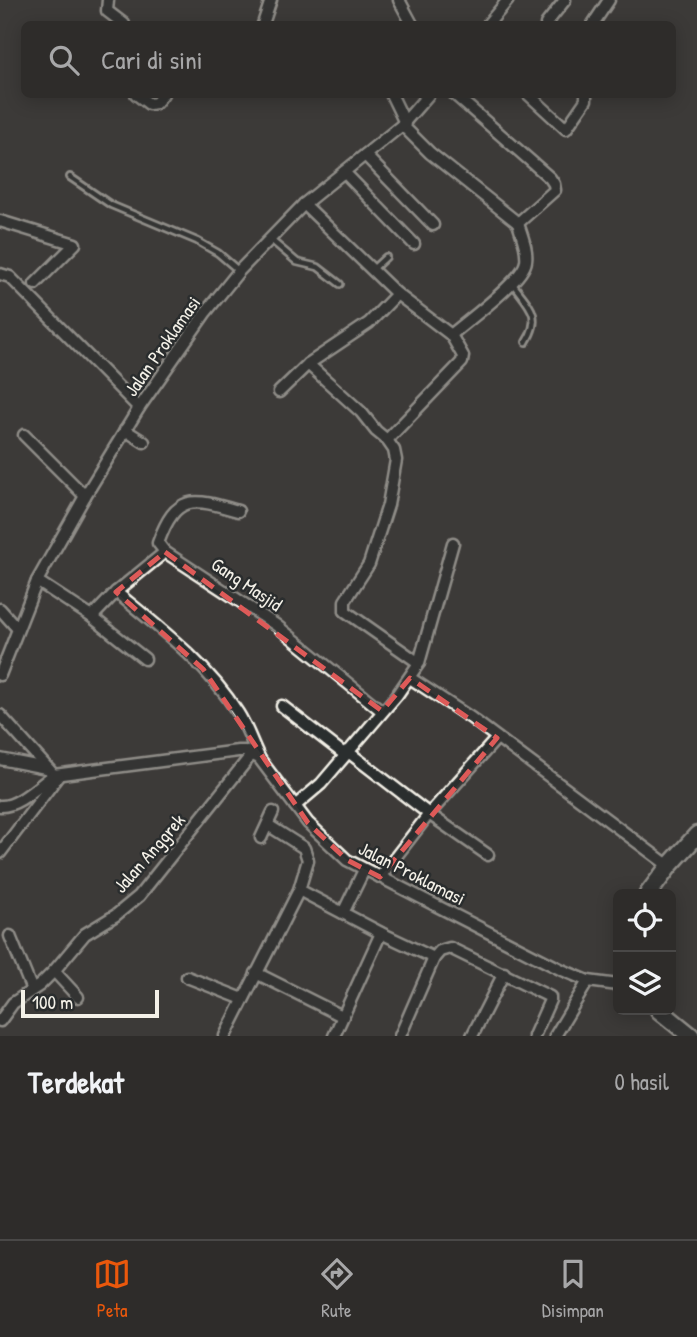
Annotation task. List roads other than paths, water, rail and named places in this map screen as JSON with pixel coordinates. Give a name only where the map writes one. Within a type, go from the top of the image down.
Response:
[{"type":"highway","points":[[652,889],[669,866],[696,839]]},
{"type":"highway","points":[[665,1015],[691,1036]]},
{"type":"street","points":[[108,0],[107,11],[120,21]]},
{"type":"street","points":[[264,21],[271,0]]},
{"type":"street","points":[[399,0],[410,21]]},
{"type":"street","points":[[490,21],[508,0]]},
{"type":"street","points":[[548,21],[565,0]]},
{"type":"street","points":[[595,21],[609,0]]},
{"type":"street","points":[[141,98],[149,104],[156,103],[160,98]]},
{"type":"street","points":[[393,98],[403,124],[430,153],[518,223],[527,257],[526,266],[513,283],[450,335]]},
{"type":"street","name":"Jalan Proklamasi","points":[[0,675],[37,581],[85,495],[139,408],[206,312],[239,271],[304,204],[403,124],[426,98]]},
{"type":"street","points":[[458,98],[554,184],[555,190],[518,223]]},
{"type":"street","points":[[532,98],[566,129],[586,98]]},
{"type":"street","points":[[365,155],[433,225]]},
{"type":"street","points":[[344,172],[414,244]]},
{"type":"street","points":[[304,204],[397,294],[450,335],[463,356],[462,362],[387,440]]},
{"type":"street","points":[[0,221],[75,244],[35,284],[30,298]]},
{"type":"street","points":[[5,275],[35,284]]},
{"type":"street","points":[[5,275],[139,408]]},
{"type":"street","points":[[279,392],[308,364],[369,323],[397,294]]},
{"type":"street","points":[[308,364],[361,412],[394,450],[397,460],[388,505],[369,564],[344,606],[351,617],[419,663]]},
{"type":"street","points":[[125,430],[144,442]]},
{"type":"street","points":[[24,435],[85,495]]},
{"type":"street","points":[[92,617],[116,592],[165,552],[159,547],[159,540],[178,507],[193,502],[238,511]]},
{"type":"street","points":[[295,806],[321,783],[410,678],[419,663],[453,543]]},
{"type":"street","name":"Gang Masjid","points":[[165,552],[276,625],[382,711]]},
{"type":"street","points":[[37,581],[92,617],[145,659]]},
{"type":"street","name":"Jalan Proklamasi","points":[[116,592],[187,651],[203,669],[240,716],[256,756],[308,823],[346,860],[588,981],[613,984]]},
{"type":"street","points":[[0,609],[17,628]]},
{"type":"street","points":[[410,678],[497,738],[669,866]]},
{"type":"street","points":[[282,706],[488,855]]},
{"type":"street","points":[[0,715],[53,773]]},
{"type":"street","points":[[380,877],[429,814],[497,738]]},
{"type":"street","points":[[0,759],[53,773],[238,751],[256,756]]},
{"type":"street","name":"Jalan Anggrek","points":[[0,1021],[13,1003],[54,971],[85,934],[116,915],[139,896],[256,756]]},
{"type":"street","points":[[0,806],[16,802],[53,773]]},
{"type":"street","points":[[0,853],[53,773]]},
{"type":"street","points":[[261,838],[272,813]]},
{"type":"street","points":[[225,1036],[299,890],[308,860],[308,853],[302,846],[268,825]]},
{"type":"street","points":[[343,913],[364,870]]},
{"type":"street","points":[[299,890],[433,958]]},
{"type":"street","points":[[334,1036],[381,933]]},
{"type":"street","points":[[10,936],[32,990]]},
{"type":"street","points":[[400,1036],[433,958],[440,951],[450,948],[550,997],[534,1036]]},
{"type":"street","points":[[54,971],[78,997]]},
{"type":"street","points":[[256,973],[342,1016]]},
{"type":"street","points":[[476,1035],[504,973]]},
{"type":"street","points":[[187,977],[243,999]]},
{"type":"street","points":[[555,1036],[588,981]]},
{"type":"lane","points":[[70,177],[111,205],[197,241],[218,253],[239,271]]},
{"type":"lane","points":[[270,239],[297,262],[318,267],[340,284]]},
{"type":"lane","points":[[372,270],[386,257]]},
{"type":"lane","points":[[513,283],[534,313],[533,330],[526,342]]}]
